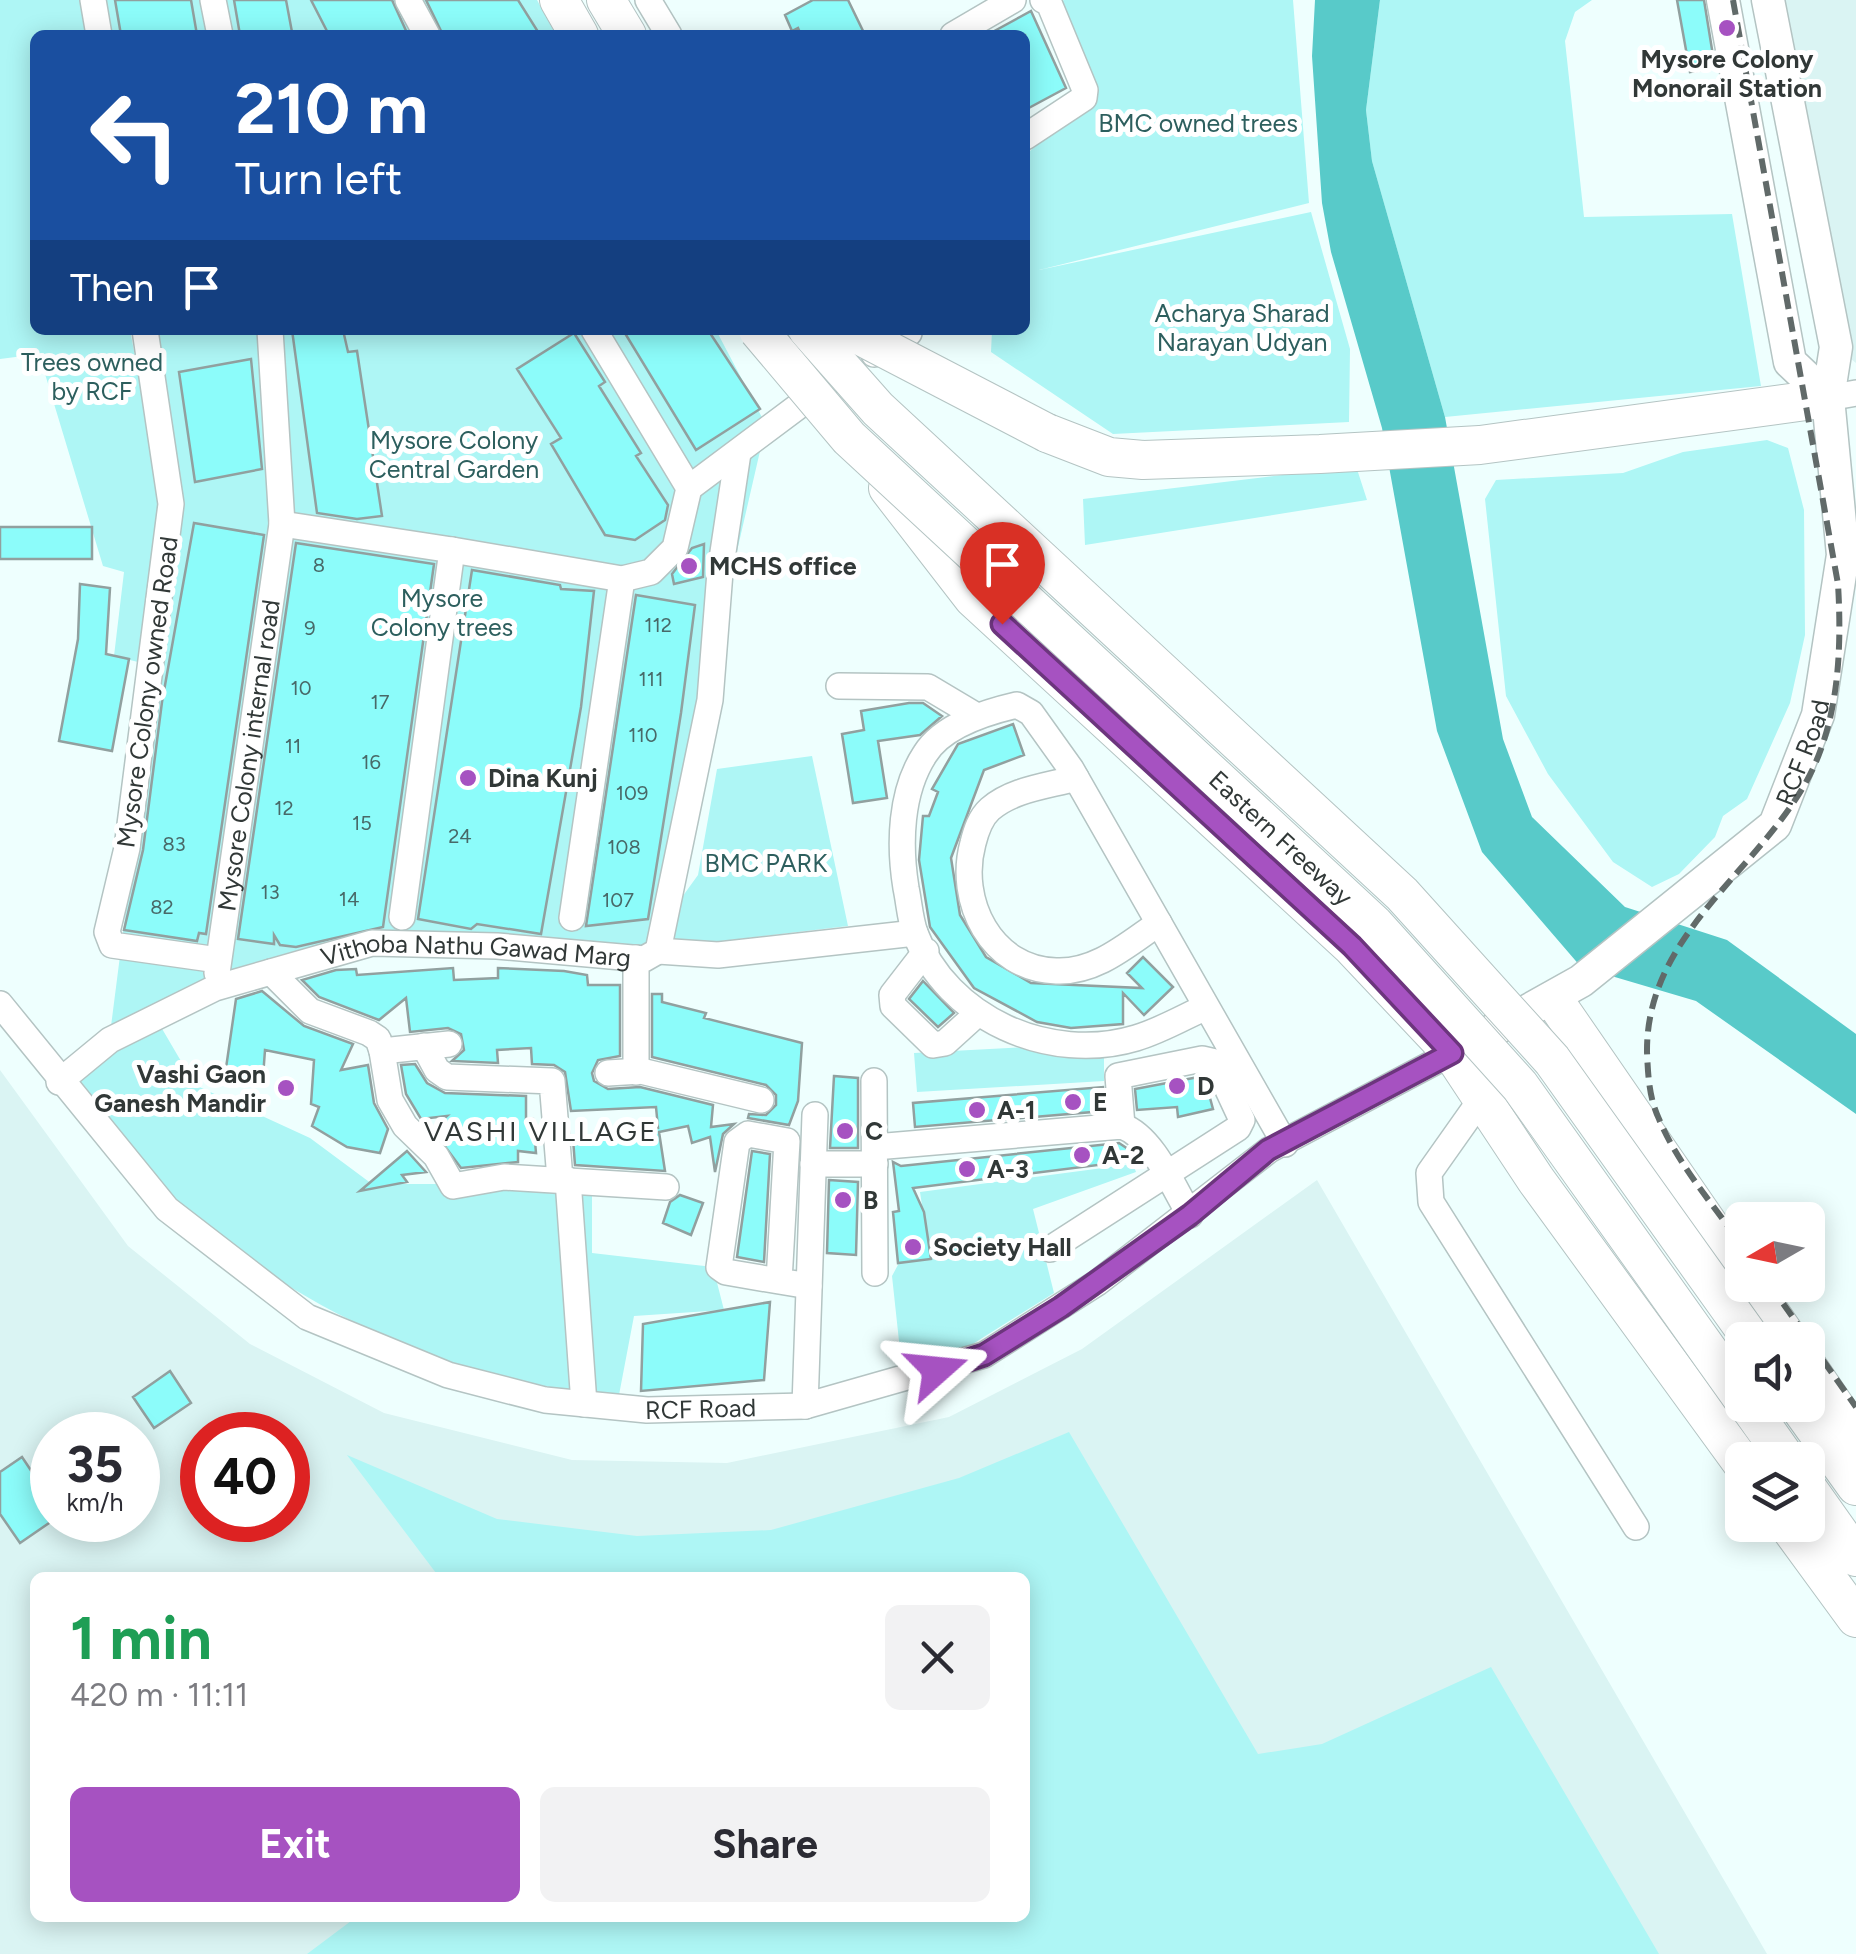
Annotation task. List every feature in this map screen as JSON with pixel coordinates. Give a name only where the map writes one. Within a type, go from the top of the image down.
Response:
[{"type":"highway","points":[[559,0],[576,30]]},
{"type":"highway","points":[[606,0],[624,30]]},
{"type":"highway","name":"Eastern Freeway","points":[[762,335],[848,438],[1374,924],[1434,986],[1520,1086],[1725,1374]]},
{"type":"highway","name":"Eastern Freeway","points":[[812,335],[878,409],[1402,894],[1464,958],[1552,1060],[1739,1322]]},
{"type":"highway","points":[[859,335],[1046,433],[1109,457],[1143,460],[1480,445],[1842,396]]},
{"type":"highway","points":[[848,438],[974,598],[1352,946],[1452,1053],[1536,1180],[1727,1442]]},
{"type":"highway","points":[[1567,990],[1725,1245]]},
{"type":"highway","points":[[1825,1391],[1856,1437]]},
{"type":"highway","points":[[1810,1422],[1856,1486]]},
{"type":"highway","points":[[1825,1513],[1856,1556]]},
{"type":"highway","points":[[1800,1542],[1856,1618]]},
{"type":"main road","points":[[1723,0],[1790,362],[1842,396]]},
{"type":"main road","name":"RCF Road","points":[[1452,1053],[1567,990],[1775,825],[1818,715],[1843,555],[1842,396],[1836,347],[1768,0]]},
{"type":"street","points":[[93,0],[98,30]]},
{"type":"street","points":[[213,0],[219,30]]},
{"type":"street","points":[[408,0],[425,30]]},
{"type":"street","points":[[648,0],[666,30]]},
{"type":"street","points":[[974,30],[1013,0]]},
{"type":"street","points":[[976,30],[1041,0],[1049,2],[1085,90],[1084,98],[1030,133]]},
{"type":"street","name":"Mysore Colony owned Road","points":[[146,335],[171,504],[127,848],[108,932],[112,945],[218,960]]},
{"type":"street","name":"Mysore Colony internal road","points":[[215,988],[282,524],[270,335]]},
{"type":"street","points":[[597,335],[689,488]]},
{"type":"street","points":[[282,524],[622,580],[651,572],[676,548],[689,488],[797,405],[903,335]]},
{"type":"street","name":"Vithoba Nathu Gawad Marg","points":[[59,1082],[110,1040],[215,988],[372,944],[647,955],[710,700],[720,572],[738,453]]},
{"type":"street","points":[[402,916],[452,550]]},
{"type":"street","points":[[572,918],[622,580]]},
{"type":"street","points":[[839,686],[928,687],[975,715]]},
{"type":"street","points":[[1206,1006],[1136,1038],[1100,1044],[1033,1040],[976,1014],[920,942],[900,854],[907,799],[925,752],[975,715],[1024,707],[1076,778],[1285,1144]]},
{"type":"street","points":[[1076,778],[1005,798],[986,813],[970,854],[968,882],[972,907],[984,929],[1002,951],[1027,967],[1059,972],[1094,966],[1159,924]]},
{"type":"street","points":[[636,1072],[647,955],[920,942]]},
{"type":"street","points":[[920,942],[892,995],[893,1006],[933,1045],[945,1043],[976,1014]]},
{"type":"street","points":[[271,972],[310,1011],[378,1038],[390,1100],[406,1126],[436,1156],[453,1186],[504,1176],[666,1187]]},
{"type":"street","name":"RCF Road","points":[[0,1004],[59,1082],[167,1209],[218,1252],[307,1316],[448,1375],[546,1400],[647,1410],[805,1406],[984,1355],[1096,1283],[1190,1215],[1268,1150],[1452,1053]]},
{"type":"street","points":[[382,1051],[437,1045],[437,1070],[447,1077],[552,1081],[584,1404]]},
{"type":"street","points":[[1050,1249],[1238,1128],[1241,1114],[1215,1062],[1209,1059],[1118,1076],[1122,1126]]},
{"type":"street","points":[[608,1073],[636,1072],[761,1100]]},
{"type":"street","points":[[874,1081],[875,1273]]},
{"type":"street","points":[[1482,1098],[1429,1174],[1431,1202],[1636,1527]]},
{"type":"street","points":[[805,1406],[815,1116]]},
{"type":"street","points":[[814,1164],[1122,1126],[1140,1138],[1190,1215]]},
{"type":"street","points":[[779,1281],[787,1140],[748,1134],[737,1142],[716,1260],[726,1272],[779,1281],[809,1286]]},
{"type":"shaded area","points":[[1315,0],[1380,0],[1366,110],[1372,161],[1445,417],[1503,739],[1532,817],[1625,907],[1727,940],[1856,1034],[1856,1114],[1696,1001],[1581,967],[1482,852],[1437,731],[1382,428],[1331,252],[1322,203],[1312,56]]},
{"type":"shaded area","points":[[1785,0],[1856,0],[1856,363],[1851,359]]},
{"type":"shaded area","points":[[0,1070],[128,1246],[250,1344],[384,1413],[572,1460],[727,1463],[949,1417],[1082,1349],[1317,1180],[1767,1954],[0,1954]]},
{"type":"green space","name":"Trees owned by RCF","points":[[0,0],[81,0],[85,30],[30,30],[30,335],[131,335],[166,519],[142,663],[114,656],[124,572],[103,566],[39,354],[0,359]]},
{"type":"green space","points":[[105,0],[537,0],[553,30],[110,30]]},
{"type":"green space","points":[[1064,0],[1293,0],[1309,203],[1039,270],[1311,212],[1350,349],[1349,422],[1113,434],[991,352],[992,335],[1030,335],[1030,151],[1096,97],[1057,4]]},
{"type":"green space","points":[[1380,0],[1592,0],[1575,12],[1565,41],[1584,217],[1732,214],[1761,386],[1445,417],[1372,161],[1366,110]]},
{"type":"green space","name":"Mysore Colony trees","points":[[157,335],[719,335],[766,425],[646,947],[698,875],[717,769],[812,756],[848,926],[645,950],[372,943],[110,1034],[159,651],[182,511]]},
{"type":"green space","points":[[1767,440],[1788,448],[1804,510],[1805,635],[1790,703],[1747,799],[1723,816],[1715,837],[1679,874],[1652,887],[1613,862],[1548,774],[1506,696],[1485,499],[1496,480],[1623,473],[1683,452]]},
{"type":"green space","points":[[1356,466],[1367,500],[1085,545],[1083,499]]},
{"type":"green space","points":[[161,1027],[195,1085],[310,1138],[372,1184],[592,1184],[592,1253],[713,1267],[724,1310],[634,1316],[619,1395],[561,1389],[504,1377],[390,1339],[336,1313],[235,1250],[189,1214],[143,1168],[72,1083],[116,1048]]},
{"type":"green space","points":[[1104,1043],[1104,1081],[917,1092],[914,1053]]},
{"type":"green space","points":[[1133,1164],[1136,1172],[1033,1209],[1054,1293],[968,1347],[902,1369],[892,1276],[899,1263],[930,1258],[920,1192]]},
{"type":"green space","points":[[1069,1432],[1258,1754],[1322,1744],[1491,1667],[1659,1954],[307,1954],[350,1922],[1030,1922],[1030,1572],[435,1572],[347,1455],[497,1519],[637,1536],[771,1530],[959,1478]]},
{"type":"building","points":[[115,0],[191,0],[196,30],[120,30]]},
{"type":"building","points":[[234,0],[286,0],[292,30],[239,30]]},
{"type":"building","points":[[311,0],[392,0],[406,30],[326,30]]},
{"type":"building","points":[[426,0],[518,0],[537,30],[441,30]]},
{"type":"building","points":[[813,0],[848,0],[863,30],[792,30],[785,15]]},
{"type":"building","points":[[1677,0],[1704,0],[1715,68],[1690,72]]},
{"type":"building","points":[[1031,11],[1066,88],[1030,107],[1030,30],[996,30]]},
{"type":"building","points":[[293,335],[344,335],[348,352],[357,351],[382,516],[357,519],[317,513]]},
{"type":"building","points":[[575,335],[605,382],[599,386],[641,453],[636,456],[668,505],[665,520],[635,540],[605,535],[551,444],[561,438],[517,369]]},
{"type":"building","points":[[626,335],[711,335],[760,409],[696,450]]},
{"type":"building","points":[[251,359],[262,469],[195,482],[179,372]]},
{"type":"building","points":[[194,523],[264,535],[206,934],[199,933],[197,941],[124,930],[143,850],[162,702]]},
{"type":"building","points":[[0,527],[92,527],[92,559],[0,559]]},
{"type":"building","points":[[296,543],[434,564],[383,927],[296,947],[280,945],[274,935],[274,944],[238,939]]},
{"type":"building","name":"MCHS office","points":[[704,544],[703,577],[674,584],[672,574],[692,548]]},
{"type":"building","points":[[472,570],[560,585],[561,589],[594,591],[581,707],[541,934],[477,924],[471,929],[418,919]]},
{"type":"building","points":[[80,584],[110,588],[106,654],[129,659],[112,751],[59,741],[78,639]]},
{"type":"building","points":[[636,595],[695,605],[681,713],[648,919],[586,926]]},
{"type":"building","points":[[923,703],[942,716],[920,735],[878,741],[887,798],[853,803],[842,734],[864,730],[861,711]]},
{"type":"building","points":[[1013,724],[1024,755],[984,770],[951,858],[960,915],[986,957],[1031,983],[1142,988],[1127,973],[1143,957],[1173,987],[1144,1015],[1123,993],[1123,1024],[1071,1028],[1037,1022],[974,988],[930,927],[919,860],[923,816],[929,816],[938,792],[932,789],[958,744]]},
{"type":"building","points":[[453,968],[454,980],[498,978],[498,968],[564,971],[587,975],[588,985],[620,985],[620,1056],[598,1060],[592,1073],[594,1081],[608,1089],[640,1087],[713,1105],[711,1127],[734,1124],[723,1134],[715,1172],[710,1137],[692,1143],[688,1126],[659,1132],[665,1171],[575,1165],[573,1139],[658,1128],[656,1107],[571,1111],[565,1072],[554,1065],[532,1064],[531,1048],[497,1050],[498,1063],[452,1061],[464,1050],[461,1034],[448,1028],[410,1032],[406,998],[379,1020],[319,997],[302,980],[336,970],[356,969],[357,975]]},
{"type":"building","points":[[923,981],[954,1013],[938,1027],[909,999]]},
{"type":"building","points":[[262,991],[304,1026],[353,1044],[341,1070],[368,1065],[374,1103],[388,1129],[380,1153],[347,1147],[312,1126],[319,1107],[311,1104],[314,1060],[265,1050],[263,1077],[226,1068],[236,999]]},
{"type":"building","points":[[652,994],[662,994],[662,1002],[706,1013],[704,1018],[802,1043],[798,1101],[789,1125],[748,1118],[749,1114],[766,1115],[776,1105],[776,1095],[766,1085],[652,1057]]},
{"type":"building","points":[[415,1064],[427,1083],[445,1093],[526,1096],[526,1119],[533,1119],[536,1153],[518,1151],[518,1162],[461,1168],[432,1129],[447,1116],[421,1119],[406,1094],[401,1065]]},
{"type":"building","name":"C","points":[[834,1076],[858,1078],[858,1148],[830,1148]]},
{"type":"building","points":[[1204,1076],[1213,1109],[1178,1117],[1177,1107],[1137,1110],[1135,1089]]},
{"type":"building","name":"A-1","points":[[1103,1087],[1104,1111],[915,1127],[913,1103]]},
{"type":"building","points":[[1119,1143],[1128,1149],[1130,1161],[913,1188],[924,1212],[931,1259],[898,1263],[893,1212],[899,1211],[893,1162],[901,1166]]},
{"type":"building","points":[[407,1151],[426,1172],[402,1175],[407,1182],[360,1191]]},
{"type":"building","points":[[752,1151],[770,1154],[764,1262],[737,1257]]},
{"type":"building","name":"B","points":[[829,1180],[858,1182],[856,1255],[827,1253]]},
{"type":"building","points":[[680,1195],[703,1203],[691,1235],[663,1223],[670,1202]]},
{"type":"building","points":[[770,1302],[764,1380],[641,1391],[643,1324]]},
{"type":"building","points":[[170,1371],[191,1403],[160,1424],[160,1412],[143,1412],[133,1397]]},
{"type":"building","points":[[22,1457],[30,1469],[30,1536],[20,1543],[0,1514],[0,1472]]},
{"type":"railway","points":[[1725,1223],[1686,1169],[1656,1111],[1647,1052],[1651,1011],[1664,974],[1683,941],[1805,784],[1831,712],[1839,635],[1838,584],[1733,0]]},
{"type":"railway","points":[[1782,1302],[1856,1407]]},
{"type":"place","name":"Mysore Colony Monorail Station","points":[[1727,28]]},
{"type":"place","name":"MCHS office","points":[[689,566]]},
{"type":"place","name":"Dina Kunj","points":[[468,778]]},
{"type":"place","name":"D","points":[[1177,1086]]},
{"type":"place","name":"Vashi Gaon Ganesh Mandir","points":[[286,1088]]},
{"type":"place","name":"E","points":[[1073,1102]]},
{"type":"place","name":"A-1","points":[[977,1110]]},
{"type":"place","name":"C","points":[[845,1131]]},
{"type":"place","name":"A-2","points":[[1082,1155]]},
{"type":"place","name":"A-3","points":[[967,1169]]},
{"type":"place","name":"B","points":[[843,1200]]},
{"type":"place","name":"Society Hall","points":[[913,1247]]},
{"type":"district","name":"VASHI VILLAGE","points":[[541,1131]]},
{"type":"route","points":[[937,1370],[984,1355],[1061,1307],[1190,1215],[1268,1150],[1452,1053],[1352,946],[1002,624]]},
{"type":"park label","name":"BMC owned trees","points":[[1198,123]]},
{"type":"park label","name":"Acharya Sharad Narayan Udyan","points":[[1242,328]]},
{"type":"park label","name":"Mysore Colony Central Garden","points":[[454,454]]},
{"type":"park label","name":"BMC PARK","points":[[766,863]]}]
